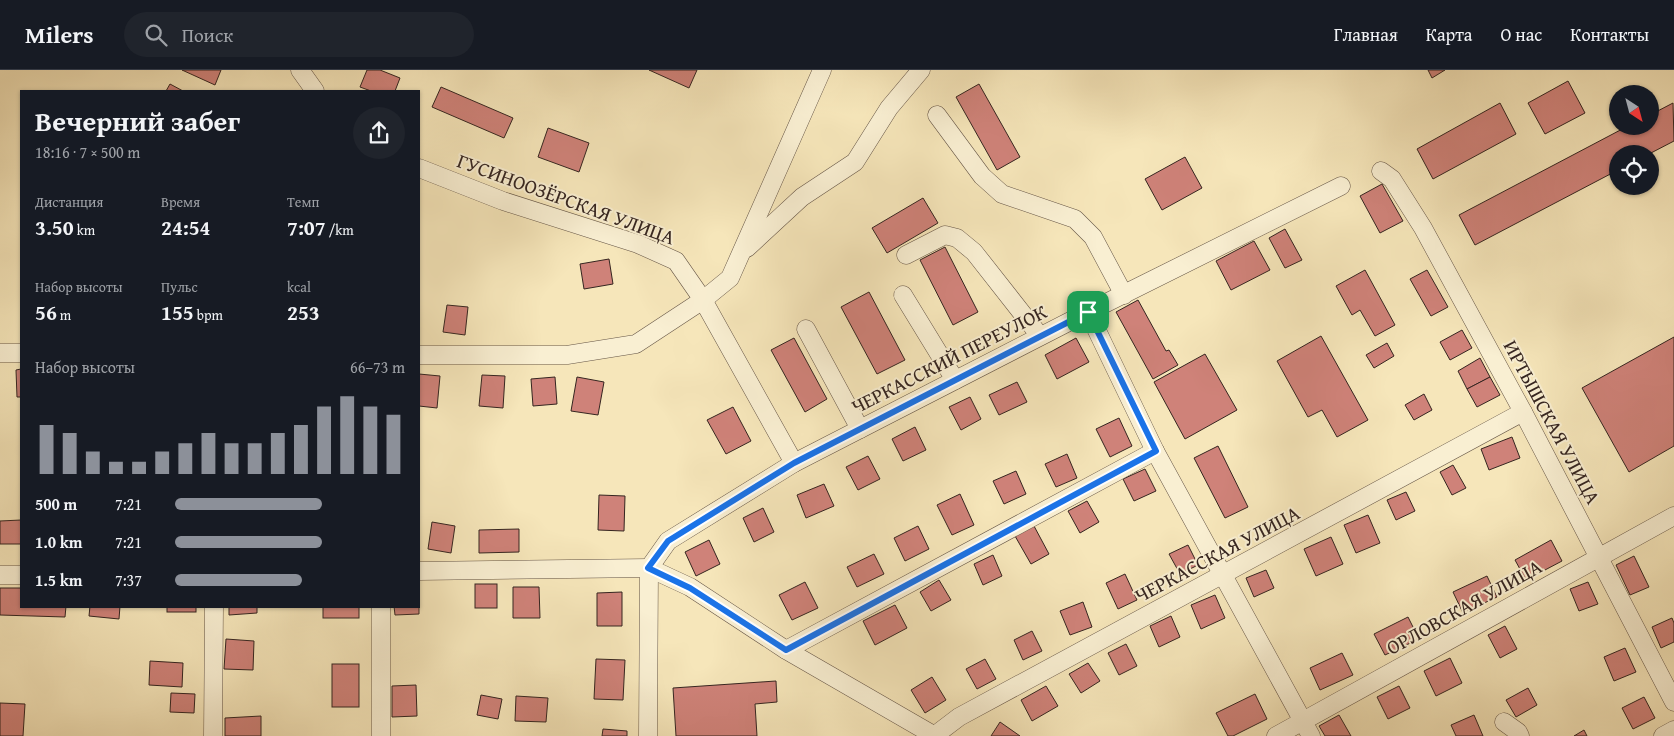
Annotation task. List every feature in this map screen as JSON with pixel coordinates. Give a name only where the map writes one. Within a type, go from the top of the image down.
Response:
[{"type":"street","points":[[300,70],[314,90]]},
{"type":"street","points":[[420,355],[567,355],[636,344],[703,300],[730,278],[822,70]]},
{"type":"street","points":[[741,254],[802,197],[855,162],[889,108],[921,70]]},
{"type":"street","points":[[937,115],[982,176],[1002,194],[1075,220],[1093,238],[1124,295]]},
{"type":"street","name":"ГУСИНООЗЁРСКАЯ УЛИЦА","points":[[420,168],[502,201],[638,244],[676,261],[703,300],[794,463]]},
{"type":"street","name":"ИРТЫШСКАЯ УЛИЦА","points":[[1381,171],[1392,179],[1423,228],[1523,412],[1674,702]]},
{"type":"street","name":"ЧЕРКАССКИЙ ПЕРЕУЛОК","points":[[648,568],[668,541],[794,463],[1040,336],[1341,186]]},
{"type":"street","points":[[906,255],[945,235],[957,238],[974,252],[1040,336]]},
{"type":"street","points":[[903,295],[955,380]]},
{"type":"street","points":[[1088,312],[1156,451],[1307,728]]},
{"type":"street","points":[[806,329],[860,429]]},
{"type":"street","points":[[0,353],[20,353]]},
{"type":"street","name":"ЧЕРКАССКАЯ УЛИЦА","points":[[934,736],[960,717],[1523,412]]},
{"type":"street","points":[[786,650],[1156,451]]},
{"type":"street","name":"ОРЛОВСКАЯ УЛИЦА","points":[[1276,736],[1307,728],[1599,557],[1674,516]]},
{"type":"street","points":[[648,568],[648,736]]},
{"type":"street","points":[[420,571],[648,568],[690,588],[786,650],[934,736]]},
{"type":"street","points":[[0,575],[20,574]]},
{"type":"street","points":[[213,736],[214,608]]},
{"type":"street","points":[[380,608],[381,736]]},
{"type":"street","points":[[1504,722],[1518,732],[1520,736]]},
{"type":"street","points":[[1663,736],[1674,730]]},
{"type":"building","points":[[182,70],[221,70],[215,85]]},
{"type":"building","points":[[367,70],[380,70],[400,78],[395,90],[368,90],[360,87]]},
{"type":"building","points":[[649,70],[697,70],[689,88]]},
{"type":"building","points":[[1428,70],[1445,70],[1432,78]]},
{"type":"building","points":[[1568,81],[1585,113],[1545,134],[1528,103]]},
{"type":"building","points":[[170,84],[181,90],[167,90]]},
{"type":"building","points":[[979,84],[1020,157],[997,170],[956,97]]},
{"type":"building","points":[[441,87],[513,118],[504,138],[432,107]]},
{"type":"building","points":[[1500,103],[1516,134],[1433,179],[1417,149]]},
{"type":"building","points":[[1673,103],[1674,141],[1659,149],[1659,145],[1609,145],[1609,175],[1475,245],[1459,215],[1611,135],[1659,135],[1659,110]]},
{"type":"building","points":[[548,128],[589,143],[579,172],[538,157]]},
{"type":"building","points":[[1185,157],[1202,188],[1162,210],[1145,179]]},
{"type":"building","points":[[1382,184],[1403,221],[1380,233],[1360,196]]},
{"type":"building","points":[[923,198],[938,223],[887,253],[872,228]]},
{"type":"building","points":[[1285,229],[1302,260],[1285,268],[1269,238]]},
{"type":"building","points":[[1254,241],[1270,270],[1231,290],[1216,261]]},
{"type":"building","points":[[945,247],[978,312],[953,325],[920,260]]},
{"type":"building","points":[[609,259],[613,284],[584,289],[580,264]]},
{"type":"building","points":[[1365,270],[1395,325],[1375,336],[1360,310],[1352,315],[1336,286]]},
{"type":"building","points":[[1427,270],[1448,307],[1431,316],[1410,279]]},
{"type":"building","points":[[869,292],[905,360],[877,374],[841,307]]},
{"type":"building","points":[[1138,300],[1166,351],[1169,350],[1178,365],[1153,379],[1116,312]]},
{"type":"building","points":[[447,305],[468,307],[465,335],[443,332]]},
{"type":"building","points":[[1462,330],[1472,348],[1450,360],[1440,342]]},
{"type":"building","points":[[1321,336],[1368,420],[1337,437],[1322,410],[1308,417],[1277,361]]},
{"type":"building","points":[[1674,337],[1674,446],[1629,472],[1582,388]]},
{"type":"building","points":[[794,338],[827,399],[805,412],[771,350]]},
{"type":"building","points":[[1076,338],[1089,362],[1057,379],[1045,355]]},
{"type":"building","points":[[1387,343],[1394,356],[1374,368],[1366,355]]},
{"type":"building","points":[[1205,354],[1237,410],[1185,439],[1154,382]]},
{"type":"building","points":[[1480,358],[1490,377],[1467,389],[1458,371]]},
{"type":"building","points":[[20,369],[20,397],[17,397],[16,370]]},
{"type":"building","points":[[420,374],[440,376],[437,408],[420,406]]},
{"type":"building","points":[[482,375],[505,376],[503,408],[479,406]]},
{"type":"building","points":[[555,377],[557,404],[533,406],[531,379]]},
{"type":"building","points":[[577,377],[604,382],[598,415],[571,411]]},
{"type":"building","points":[[1490,377],[1500,395],[1477,407],[1467,389]]},
{"type":"building","points":[[1017,382],[1027,402],[999,415],[989,395]]},
{"type":"building","points":[[1424,394],[1432,410],[1414,420],[1405,405]]},
{"type":"building","points":[[970,397],[981,419],[961,430],[949,407]]},
{"type":"building","points":[[733,407],[751,441],[726,454],[707,420]]},
{"type":"building","points":[[1119,418],[1132,446],[1110,457],[1096,429]]},
{"type":"building","points":[[915,427],[926,450],[903,461],[892,439]]},
{"type":"building","points":[[1512,437],[1520,458],[1489,470],[1481,449]]},
{"type":"building","points":[[1218,446],[1248,507],[1225,518],[1194,458]]},
{"type":"building","points":[[1067,454],[1077,478],[1056,487],[1045,464]]},
{"type":"building","points":[[868,456],[880,479],[858,490],[846,467]]},
{"type":"building","points":[[1453,465],[1466,488],[1452,495],[1440,472]]},
{"type":"building","points":[[1145,469],[1156,491],[1134,501],[1123,479]]},
{"type":"building","points":[[1016,471],[1026,494],[1004,504],[993,481]]},
{"type":"building","points":[[824,484],[834,506],[806,518],[797,495]]},
{"type":"building","points":[[1406,492],[1415,511],[1396,520],[1387,500]]},
{"type":"building","points":[[960,494],[974,525],[952,535],[937,505]]},
{"type":"building","points":[[599,495],[625,496],[624,531],[598,530]]},
{"type":"building","points":[[1087,501],[1099,522],[1080,533],[1068,511]]},
{"type":"building","points":[[763,508],[774,532],[754,542],[743,518]]},
{"type":"building","points":[[1368,515],[1380,543],[1356,553],[1344,525]]},
{"type":"building","points":[[20,520],[20,544],[0,544],[0,521]]},
{"type":"building","points":[[432,522],[455,526],[451,553],[428,549]]},
{"type":"building","points":[[918,526],[929,549],[905,561],[894,538]]},
{"type":"building","points":[[1034,526],[1049,554],[1031,564],[1015,536]]},
{"type":"building","points":[[519,529],[519,552],[479,553],[479,530]]},
{"type":"building","points":[[1331,537],[1343,564],[1316,576],[1304,549]]},
{"type":"building","points":[[709,540],[720,564],[696,576],[685,552]]},
{"type":"building","points":[[1551,540],[1562,561],[1526,580],[1515,560]]},
{"type":"building","points":[[1188,545],[1198,565],[1180,574],[1169,554]]},
{"type":"building","points":[[874,554],[884,574],[857,587],[847,567]]},
{"type":"building","points":[[993,555],[1002,576],[983,585],[974,564]]},
{"type":"building","points":[[1634,556],[1649,587],[1630,595],[1616,565]]},
{"type":"building","points":[[1266,570],[1274,588],[1254,597],[1246,578]]},
{"type":"building","points":[[1125,574],[1137,600],[1118,609],[1106,583]]},
{"type":"building","points":[[1487,576],[1497,597],[1463,613],[1453,592]]},
{"type":"building","points":[[939,580],[951,600],[931,611],[920,592]]},
{"type":"building","points":[[805,582],[818,608],[792,620],[779,595]]},
{"type":"building","points":[[1588,582],[1598,604],[1579,611],[1570,589]]},
{"type":"building","points":[[475,584],[497,584],[497,608],[475,608]]},
{"type":"building","points":[[513,587],[539,587],[540,618],[513,618]]},
{"type":"building","points":[[0,588],[20,588],[20,608],[66,608],[65,617],[0,615]]},
{"type":"building","points":[[622,592],[622,626],[597,626],[597,593]]},
{"type":"building","points":[[1215,595],[1225,618],[1201,629],[1191,605]]},
{"type":"building","points":[[1083,602],[1092,627],[1070,635],[1060,611]]},
{"type":"building","points":[[895,605],[907,628],[875,645],[863,621]]},
{"type":"building","points":[[90,608],[120,608],[119,619],[89,616]]},
{"type":"building","points":[[167,608],[196,608],[196,612],[167,612]]},
{"type":"building","points":[[229,608],[257,608],[257,613],[229,615]]},
{"type":"building","points":[[323,608],[359,608],[359,618],[323,618]]},
{"type":"building","points":[[394,608],[419,608],[419,614],[395,615]]},
{"type":"building","points":[[1171,616],[1180,637],[1159,647],[1150,626]]},
{"type":"building","points":[[1408,617],[1419,639],[1385,655],[1374,634]]},
{"type":"building","points":[[1672,618],[1674,623],[1674,642],[1661,648],[1652,627]]},
{"type":"building","points":[[1505,626],[1517,649],[1500,658],[1488,635]]},
{"type":"building","points":[[1032,631],[1042,651],[1023,660],[1014,640]]},
{"type":"building","points":[[226,639],[254,641],[253,670],[224,669]]},
{"type":"building","points":[[1126,644],[1137,666],[1119,675],[1108,653]]},
{"type":"building","points":[[1625,648],[1636,672],[1614,681],[1604,657]]},
{"type":"building","points":[[1342,653],[1353,675],[1320,690],[1310,668]]},
{"type":"building","points":[[1450,658],[1462,683],[1436,696],[1424,671]]},
{"type":"building","points":[[596,659],[625,660],[623,700],[594,699]]},
{"type":"building","points":[[985,659],[996,679],[977,689],[966,669]]},
{"type":"building","points":[[150,661],[183,663],[182,687],[149,685]]},
{"type":"building","points":[[1088,663],[1100,681],[1081,693],[1069,674]]},
{"type":"building","points":[[332,664],[359,664],[359,707],[332,707]]},
{"type":"building","points":[[932,677],[946,700],[925,713],[911,690]]},
{"type":"building","points":[[776,681],[777,702],[755,704],[757,736],[676,736],[673,688]]},
{"type":"building","points":[[416,685],[417,716],[392,717],[392,686]]},
{"type":"building","points":[[1046,686],[1058,706],[1032,721],[1021,700]]},
{"type":"building","points":[[1399,686],[1410,708],[1388,719],[1377,697]]},
{"type":"building","points":[[1528,688],[1537,705],[1516,717],[1506,700]]},
{"type":"building","points":[[171,693],[195,694],[194,713],[170,712]]},
{"type":"building","points":[[1255,694],[1267,719],[1233,736],[1228,736],[1216,713]]},
{"type":"building","points":[[481,695],[502,699],[498,719],[477,715]]},
{"type":"building","points":[[516,696],[548,698],[546,722],[515,721]]},
{"type":"building","points":[[1644,697],[1655,718],[1633,729],[1622,708]]},
{"type":"building","points":[[0,703],[25,704],[23,736],[0,736]]},
{"type":"building","points":[[1339,715],[1351,736],[1325,736],[1319,726]]},
{"type":"building","points":[[1474,715],[1483,736],[1456,736],[1451,725]]},
{"type":"building","points":[[261,716],[261,736],[225,736],[225,718]]},
{"type":"building","points":[[1000,722],[1020,736],[991,736]]},
{"type":"building","points":[[603,729],[627,731],[627,736],[602,736]]},
{"type":"building","points":[[1584,730],[1587,736],[1574,736]]},
{"type":"route","points":[[1088,312],[1156,451],[786,650],[690,588],[648,568],[668,541],[794,463],[1088,312]]}]
